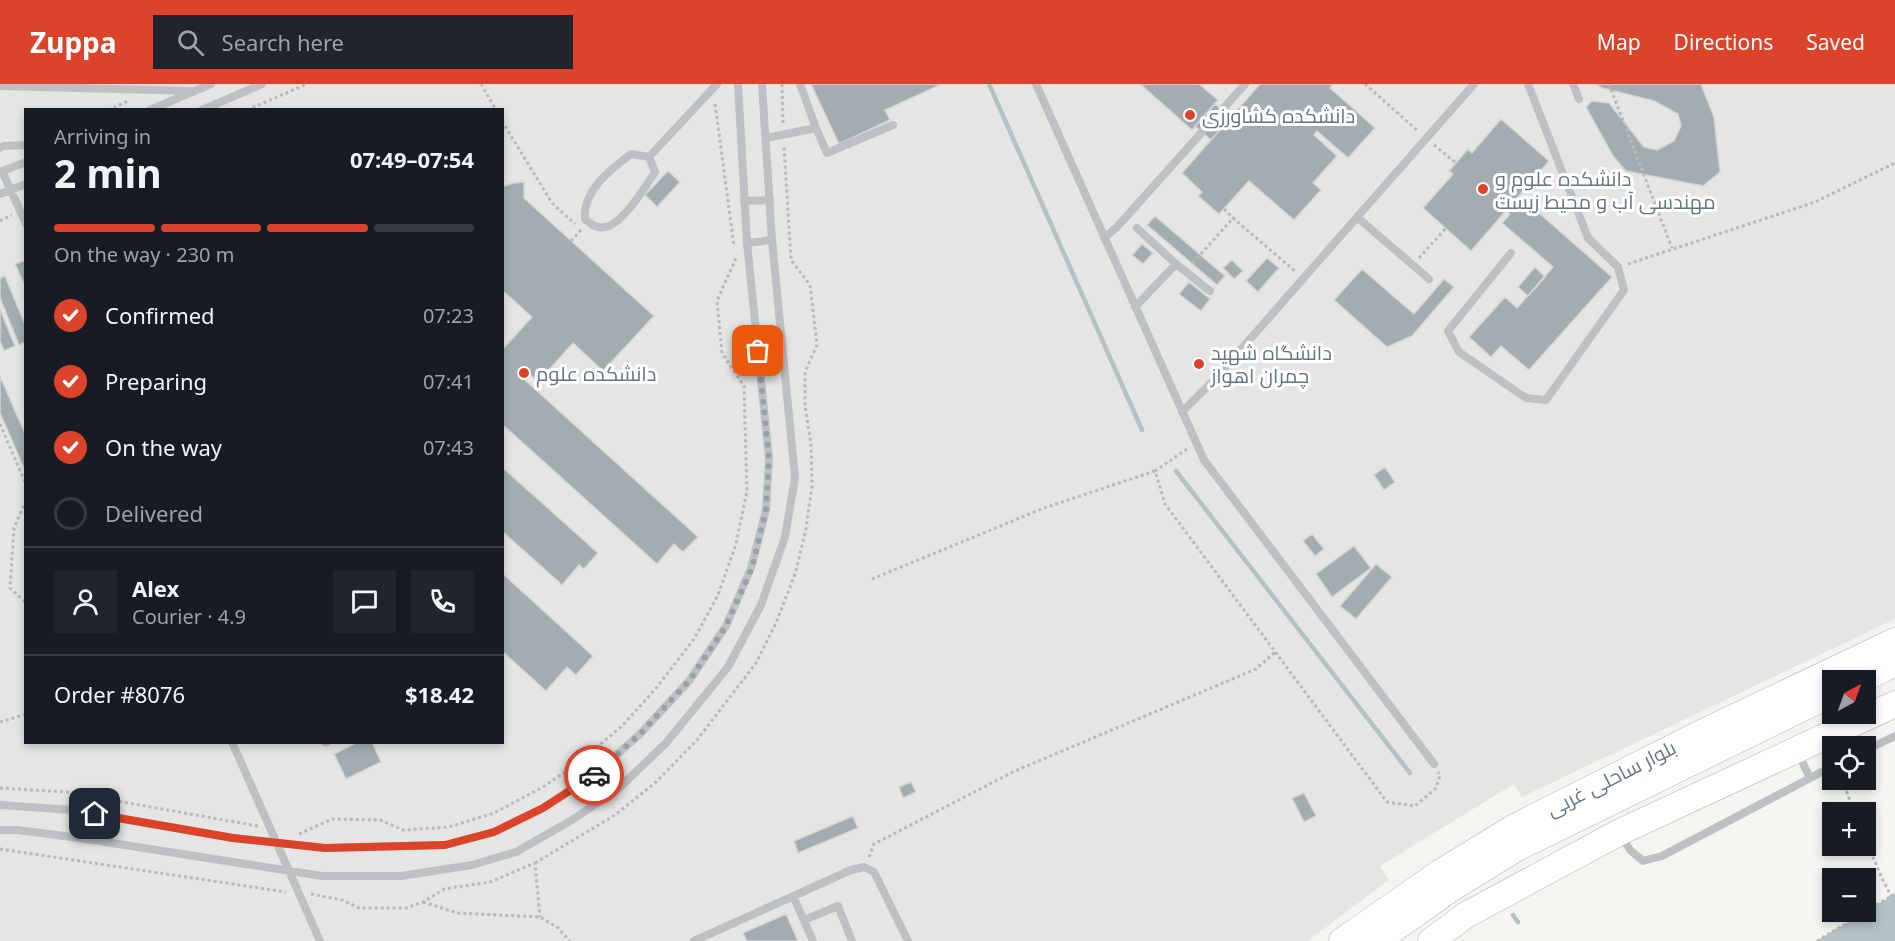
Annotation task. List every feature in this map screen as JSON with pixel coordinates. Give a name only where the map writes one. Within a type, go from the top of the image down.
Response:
[{"type":"main road","name":"بلوار ساحلی غربی","points":[[1342,941],[1441,872],[1513,828],[1697,735],[1895,641]]},
{"type":"main road","points":[[1876,672],[1895,663]]},
{"type":"main road","name":"بلوار ساحلی غربی","points":[[1377,941],[1452,888],[1517,848],[1822,698]]},
{"type":"main road","points":[[1431,941],[1466,915],[1620,832],[1895,704]]},
{"type":"lane","points":[[155,108],[211,84]]},
{"type":"lane","points":[[207,108],[262,84]]},
{"type":"lane","points":[[0,805],[72,810],[233,838],[325,848],[445,845],[494,832],[543,808],[595,774],[640,734],[689,681],[726,626],[752,568],[766,510],[769,459],[747,243],[738,84]]},
{"type":"lane","points":[[0,830],[80,838],[322,876],[401,876],[472,865],[516,852],[572,820],[618,789],[666,742],[728,666],[761,605],[785,537],[795,478],[772,240],[762,84]]},
{"type":"lane","points":[[800,84],[827,153],[893,125]]},
{"type":"lane","points":[[1036,84],[1204,460],[1434,764]]},
{"type":"lane","points":[[1222,110],[1245,84]]},
{"type":"lane","points":[[1182,412],[1215,379],[1474,84]]},
{"type":"lane","points":[[1573,84],[1579,99]]},
{"type":"lane","points":[[1511,253],[1448,331],[1459,352],[1526,398],[1546,400],[1624,290],[1618,267],[1588,238],[1531,85]]},
{"type":"lane","points":[[0,86],[193,91]]},
{"type":"lane","points":[[649,157],[715,86]]},
{"type":"lane","points":[[765,138],[816,128]]},
{"type":"lane","points":[[1104,238],[1117,227],[1202,132]]},
{"type":"lane","points":[[0,148],[24,145]]},
{"type":"lane","points":[[631,154],[649,157],[655,172],[616,223],[606,227],[594,226],[588,222],[585,219],[584,207],[590,194],[614,167],[631,154]]},
{"type":"lane","points":[[23,210],[1,172],[24,163]]},
{"type":"lane","points":[[0,194],[24,185]]},
{"type":"lane","points":[[744,201],[770,200]]},
{"type":"lane","points":[[1358,217],[1428,279]]},
{"type":"lane","points":[[1137,228],[1210,291]]},
{"type":"lane","points":[[747,243],[772,240]]},
{"type":"lane","points":[[1135,307],[1176,264]]},
{"type":"lane","points":[[1876,745],[1895,736]]},
{"type":"lane","points":[[233,744],[321,941]]},
{"type":"lane","points":[[1797,751],[1810,778]]},
{"type":"lane","points":[[1620,832],[1630,850],[1643,861],[1662,856],[1822,772]]},
{"type":"lane","points":[[694,941],[851,870],[864,867],[873,872],[885,891],[908,941]]},
{"type":"lane","points":[[793,896],[813,941]]},
{"type":"lane","points":[[804,920],[837,906],[852,941]]},
{"type":"path","points":[[252,108],[308,84]]},
{"type":"path","points":[[480,84],[495,108]]},
{"type":"path","points":[[535,864],[615,815],[656,782],[697,740],[756,663],[776,622],[795,574],[806,529],[812,486],[811,444],[805,406],[805,372],[816,345],[810,285],[791,260],[782,84]]},
{"type":"path","points":[[1365,84],[1456,163]]},
{"type":"path","points":[[1609,84],[1672,248]]},
{"type":"path","points":[[0,788],[66,792],[297,835],[332,819],[380,820],[403,830],[449,827],[494,813],[543,787],[582,760],[622,725],[657,687],[694,639],[718,595],[736,544],[747,491],[744,386],[722,353],[717,301],[736,261],[715,86]]},
{"type":"path","points":[[504,124],[552,203],[581,230]]},
{"type":"path","points":[[1618,267],[1815,202],[1895,163]]},
{"type":"path","points":[[1224,209],[1303,278]]},
{"type":"path","points":[[1186,272],[1233,218]]},
{"type":"path","points":[[571,240],[588,222]]},
{"type":"path","points":[[1413,265],[1446,228]]},
{"type":"path","points":[[0,424],[24,479]]},
{"type":"path","points":[[872,579],[1044,508],[1155,471],[1196,442]]},
{"type":"path","points":[[1155,471],[1165,504],[1387,802],[1415,806],[1436,788],[1440,776],[1434,764]]},
{"type":"path","points":[[24,505],[14,528],[10,588],[24,601]]},
{"type":"path","points":[[864,867],[874,844],[1015,771],[1256,669],[1275,652]]},
{"type":"path","points":[[0,722],[24,715]]},
{"type":"path","points":[[1874,856],[1895,904]]},
{"type":"path","points":[[1876,905],[1893,895]]},
{"type":"path","points":[[423,902],[457,912],[540,917],[557,927],[570,941]]},
{"type":"path","points":[[1817,941],[1848,922]]},
{"type":"shaded area","name":"دانشگاه شهید چمران اهواز","points":[[0,84],[1895,84],[1895,619],[1522,797],[1514,784],[1380,866],[1389,880],[1308,941],[0,941]]},
{"type":"shaded area","points":[[1895,894],[1895,941],[1816,941],[1848,922],[1876,922],[1876,905]]},
{"type":"building","points":[[811,84],[942,84],[885,110],[890,120],[839,144]]},
{"type":"building","name":"دانشکده کشاورزی","points":[[1140,84],[1199,84],[1218,100],[1192,130]]},
{"type":"building","points":[[1260,84],[1333,84],[1330,88],[1375,128],[1348,158],[1317,131],[1314,135],[1337,156],[1313,183],[1321,190],[1294,220],[1249,181],[1219,214],[1198,196],[1202,192],[1182,173]]},
{"type":"building","points":[[1595,84],[1701,84],[1714,117],[1720,172],[1703,186],[1626,171],[1613,156],[1586,107],[1592,101],[1609,103],[1644,147],[1657,150],[1674,141],[1681,126],[1678,114],[1654,101],[1602,88]]},
{"type":"building","points":[[1215,104],[1230,118],[1211,140],[1195,126]]},
{"type":"building","name":"دانشکده علوم و مهندسی آب و محیط زیست","points":[[1501,119],[1549,161],[1471,251],[1423,208],[1453,174],[1449,171],[1468,149],[1472,153]]},
{"type":"building","points":[[668,171],[680,182],[657,207],[645,195]]},
{"type":"building","name":"دانشکده علوم","points":[[524,182],[524,198],[654,316],[603,371],[573,343],[538,382],[530,374],[525,380],[698,537],[683,552],[674,544],[657,564],[504,426],[504,348],[532,317],[504,292],[504,186]]},
{"type":"building","points":[[1523,199],[1612,277],[1529,370],[1501,346],[1491,357],[1469,337],[1505,297],[1517,308],[1553,267],[1502,223],[1510,214],[1506,211],[1513,203],[1516,206]]},
{"type":"building","points":[[1155,216],[1225,276],[1217,285],[1147,225]]},
{"type":"building","points":[[1142,244],[1153,253],[1143,264],[1132,255]]},
{"type":"building","points":[[1267,258],[1279,268],[1258,292],[1246,281]]},
{"type":"building","points":[[1232,260],[1243,271],[1234,279],[1223,268]]},
{"type":"building","points":[[24,261],[24,284],[15,264]]},
{"type":"building","points":[[1535,267],[1545,277],[1528,296],[1518,287]]},
{"type":"building","points":[[1362,269],[1414,314],[1444,279],[1454,287],[1412,336],[1387,347],[1334,300]]},
{"type":"building","points":[[5,276],[24,322],[24,343],[19,345],[0,298],[0,278]]},
{"type":"building","points":[[1189,282],[1210,299],[1201,311],[1179,294]]},
{"type":"building","points":[[0,309],[15,346],[4,351],[0,341]]},
{"type":"building","points":[[0,376],[24,431],[24,468],[0,413]]},
{"type":"building","points":[[1385,467],[1395,482],[1384,490],[1374,475]]},
{"type":"building","points":[[504,469],[598,553],[584,569],[579,565],[562,585],[504,533]]},
{"type":"building","points":[[1312,534],[1324,549],[1315,556],[1303,541]]},
{"type":"building","points":[[1354,546],[1371,568],[1332,597],[1316,574]]},
{"type":"building","points":[[1376,564],[1392,577],[1356,619],[1340,606]]},
{"type":"building","points":[[504,575],[593,656],[576,675],[567,667],[546,691],[504,653]]},
{"type":"building","points":[[354,744],[373,744],[381,762],[346,779],[334,754]]},
{"type":"building","points":[[911,782],[916,792],[903,798],[899,787]]},
{"type":"building","points":[[1304,793],[1316,816],[1304,822],[1292,798]]},
{"type":"building","points":[[853,816],[858,828],[798,853],[794,841]]},
{"type":"building","points":[[786,914],[798,941],[747,941],[743,933]]},
{"type":"waterway","points":[[989,84],[1142,430]]},
{"type":"waterway","points":[[1176,471],[1410,773]]},
{"type":"waterway","points":[[1513,915],[1518,922]]},
{"type":"way so far","points":[[594,775],[640,734],[689,681],[726,626],[752,568],[766,510],[769,459],[758,351]]},
{"type":"place","name":"دانشکده کشاورزی","points":[[1190,115]]},
{"type":"place","name":"دانشکده علوم و مهندسی آب و محیط زیست","points":[[1483,189]]},
{"type":"place","name":"دانشگاه شهید چمران اهواز","points":[[1199,364]]},
{"type":"place","name":"دانشکده علوم","points":[[524,373]]},
{"type":"route","points":[[95,814],[233,838],[325,848],[445,845],[494,832],[543,808],[594,775]]}]
